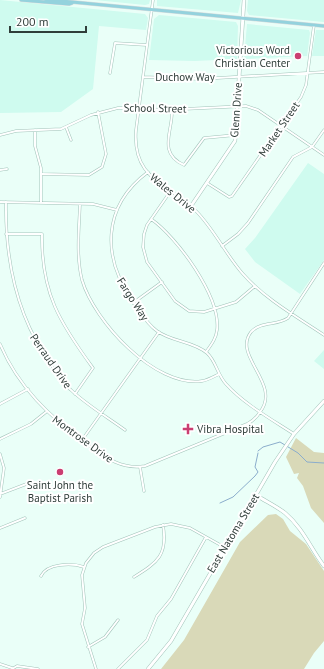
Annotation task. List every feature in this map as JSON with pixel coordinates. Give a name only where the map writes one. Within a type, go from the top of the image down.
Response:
[{"type":"main road","points":[[21,0],[72,3],[324,26]]},
{"type":"main road","points":[[69,0],[72,3]]},
{"type":"main road","name":"Glenn Drive","points":[[191,206],[233,144],[236,135],[244,0]]},
{"type":"main road","name":"East Natoma Street","points":[[148,669],[171,641],[224,547],[279,456],[294,434],[324,401]]},
{"type":"main road","points":[[256,496],[278,508],[290,518],[305,536],[324,566]]},
{"type":"street","name":"Wales Drive","points":[[153,0],[136,140],[139,157],[148,172],[159,184],[191,206],[200,216],[242,274],[255,286],[324,335]]},
{"type":"street","name":"Market Street","points":[[207,183],[229,197],[232,196],[303,93],[314,25]]},
{"type":"street","points":[[110,73],[114,42],[147,45]]},
{"type":"street","name":"Duchow Way","points":[[143,77],[194,79],[324,72]]},
{"type":"street","name":"School Street","points":[[0,135],[16,131],[52,130],[66,127],[98,112],[118,108],[172,110],[237,106],[255,108],[324,155]]},
{"type":"street","points":[[172,110],[168,147],[173,157],[184,165],[204,138],[236,135]]},
{"type":"street","points":[[42,174],[89,175],[102,167],[106,154],[98,112]]},
{"type":"street","points":[[66,127],[71,140]]},
{"type":"street","points":[[35,130],[35,146],[42,174],[41,203]]},
{"type":"street","points":[[222,246],[238,234],[248,223],[293,157],[312,147],[324,130]]},
{"type":"street","points":[[0,170],[7,169]]},
{"type":"street","name":"Fargo Way","points":[[148,172],[129,188],[117,210],[111,231],[112,257],[119,279],[133,303],[145,319],[159,332],[173,340],[196,347],[206,352]]},
{"type":"street","points":[[170,192],[151,219],[144,234],[144,253],[147,262],[175,302],[185,309],[200,312],[236,302],[255,286]]},
{"type":"street","points":[[0,202],[98,205],[117,210]]},
{"type":"street","name":"Perraud Drive","points":[[6,202],[6,234],[16,292],[29,330],[45,357],[66,385],[75,394],[125,430]]},
{"type":"street","points":[[80,204],[79,263],[86,292],[116,337],[140,358],[165,373],[192,381],[205,380],[219,374]]},
{"type":"street","points":[[151,219],[168,233],[203,281],[210,294],[214,309],[217,332],[214,340],[206,352],[213,360],[219,374],[228,386],[294,434]]},
{"type":"street","points":[[6,234],[42,234],[44,271],[52,302],[66,331],[93,368],[75,394]]},
{"type":"street","points":[[261,411],[266,401],[266,391],[249,353],[248,339],[257,327],[282,322],[288,318],[324,264]]},
{"type":"street","points":[[320,269],[324,272]]},
{"type":"street","points":[[133,303],[162,282]]},
{"type":"street","points":[[82,440],[159,332]]},
{"type":"street","name":"Montrose Drive","points":[[0,344],[11,366],[46,412],[114,463],[128,467],[140,467],[152,464],[247,424],[261,411]]},
{"type":"street","points":[[0,404],[28,389]]},
{"type":"street","points":[[0,439],[31,424],[46,412]]},
{"type":"street","points":[[0,454],[4,466],[0,497]]},
{"type":"street","points":[[140,467],[144,491]]},
{"type":"street","points":[[0,494],[29,483]]},
{"type":"street","points":[[0,528],[25,518]]},
{"type":"street","points":[[96,669],[82,627],[85,608],[82,578],[84,567],[91,555],[100,548],[163,525],[185,526],[224,547]]},
{"type":"street","points":[[134,576],[154,564],[161,555],[165,543],[163,525]]},
{"type":"street","points":[[118,669],[147,640],[157,616],[171,599],[206,537]]},
{"type":"street","points":[[41,576],[45,571],[65,564],[74,564],[84,567]]},
{"type":"street","points":[[88,646],[105,637],[118,620]]},
{"type":"street","points":[[0,664],[12,668],[17,666],[38,669]]},
{"type":"shaded area","points":[[0,0],[145,14],[148,18],[146,30],[99,26],[93,89],[61,112],[0,113]]},
{"type":"shaded area","points":[[95,0],[150,0],[149,4],[145,5]]},
{"type":"shaded area","points":[[157,0],[241,0],[238,13],[157,6]]},
{"type":"shaded area","points":[[248,0],[324,0],[324,22],[249,15],[247,11]]},
{"type":"shaded area","points":[[159,15],[236,22],[238,26],[237,59],[195,61],[149,60],[154,19]]},
{"type":"shaded area","points":[[247,24],[309,30],[310,33],[307,56],[244,59]]},
{"type":"shaded area","points":[[316,30],[324,30],[324,56],[312,56]]},
{"type":"shaded area","points":[[308,163],[324,174],[324,260],[300,294],[255,262],[245,249],[255,238]]},
{"type":"shaded area","points":[[324,350],[324,369],[314,361]]},
{"type":"shaded area","points":[[296,438],[314,452],[324,453],[324,523],[311,508],[303,486],[297,478],[299,473],[294,474],[286,457]]},
{"type":"shaded area","points":[[276,514],[283,519],[290,531],[306,544],[324,571],[324,641],[304,669],[161,669],[184,640],[240,542],[268,515]]},
{"type":"waterway","points":[[258,451],[263,447],[280,442],[298,453],[307,462],[324,463]]},
{"type":"waterway","points":[[220,503],[233,497],[255,476],[258,472],[255,467],[258,453]]},
{"type":"place","name":"Victorious Word Christian Center","points":[[298,56]]},
{"type":"place","name":"Vibra Hospital","points":[[188,429]]},
{"type":"place","name":"Saint John the Baptist Parish","points":[[60,472]]}]
